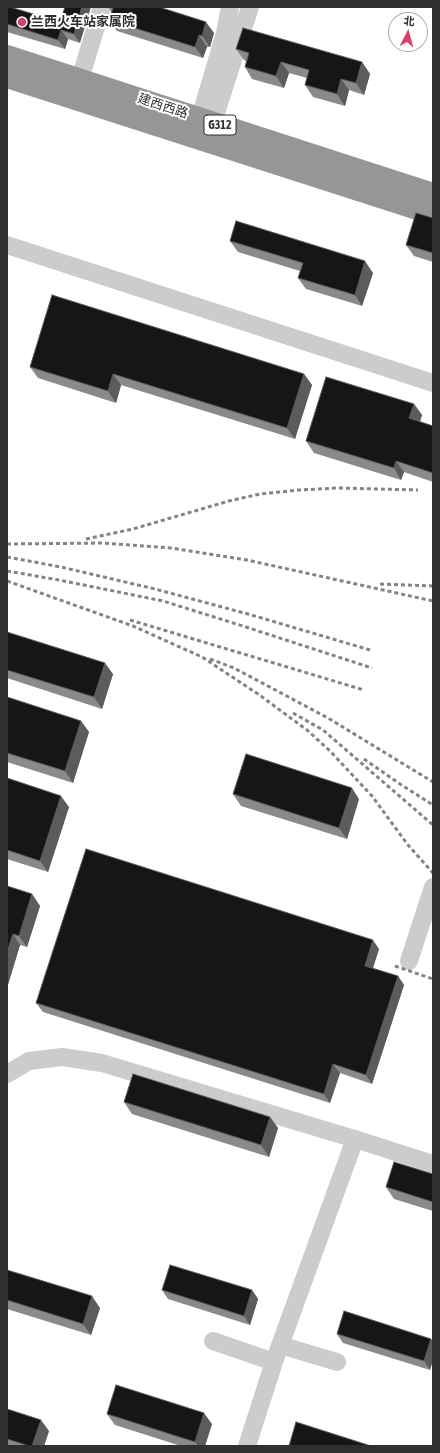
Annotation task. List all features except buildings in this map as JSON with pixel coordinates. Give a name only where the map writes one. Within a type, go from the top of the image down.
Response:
[{"type":"highway","name":"建西西路","points":[[7,56],[433,194]]},
{"type":"highway","name":"建西西路","points":[[7,77],[433,214]]},
{"type":"street","points":[[80,79],[102,7]]},
{"type":"street","points":[[206,120],[230,7]]},
{"type":"street","points":[[206,120],[250,7]]},
{"type":"street","points":[[7,245],[433,383]]},
{"type":"street","points":[[409,961],[433,887]]},
{"type":"street","points":[[7,1074],[29,1061],[62,1057],[102,1063],[433,1164]]},
{"type":"street","points":[[247,1446],[274,1362],[355,1139]]},
{"type":"street","points":[[213,1341],[274,1362]]},
{"type":"street","points":[[280,1345],[337,1362]]},
{"type":"railway","points":[[86,539],[133,529],[229,501],[260,494],[338,488],[418,490]]},
{"type":"railway","points":[[7,544],[103,543],[171,548],[247,560],[433,601]]},
{"type":"railway","points":[[7,557],[61,567],[155,589],[248,614],[370,650]]},
{"type":"railway","points":[[7,571],[163,601],[372,668]]},
{"type":"railway","points":[[7,581],[133,626],[202,657],[258,694],[307,730],[330,751],[372,796],[408,845],[433,873]]},
{"type":"railway","points":[[380,584],[433,586]]},
{"type":"railway","points":[[130,620],[364,690]]},
{"type":"railway","points":[[210,659],[234,668],[328,718],[433,782]]},
{"type":"railway","points":[[293,713],[323,730],[433,825]]},
{"type":"railway","points":[[364,759],[433,805]]},
{"type":"railway","points":[[395,966],[433,979]]},
{"type":"place","name":"兰西火车站家属院","points":[[22,22]]}]
